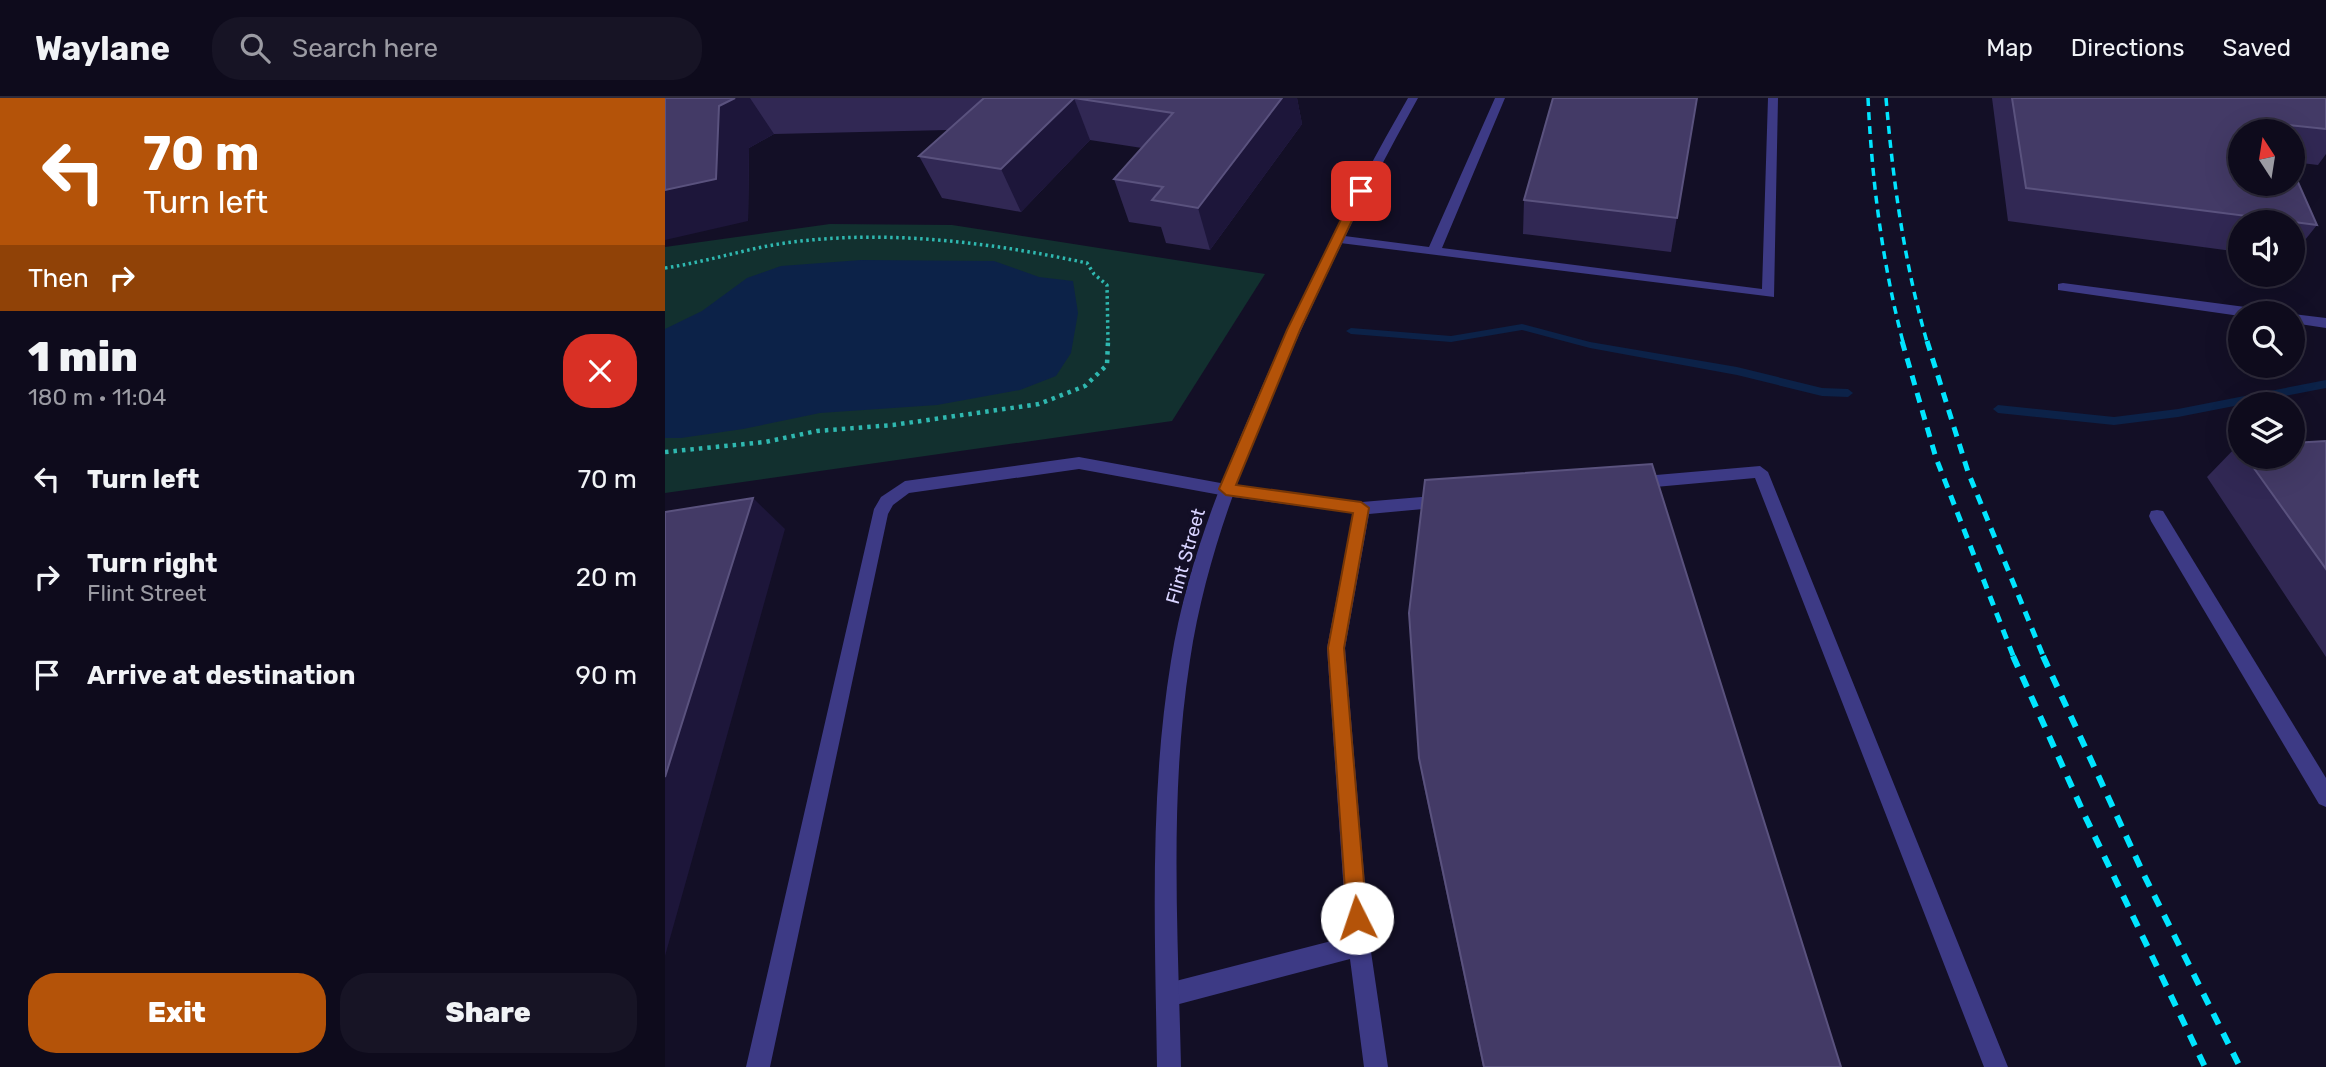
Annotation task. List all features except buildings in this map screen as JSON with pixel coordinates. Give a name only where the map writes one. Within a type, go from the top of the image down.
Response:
[{"type":"street","name":"Flint Street","points":[[1169,1067],[1168,764],[1181,660],[1201,569],[1226,489],[1294,330],[1373,168],[1413,98]]},
{"type":"street","points":[[1434,251],[1500,98]]},
{"type":"street","points":[[1337,239],[1769,294],[1773,98]]},
{"type":"street","points":[[2063,287],[2228,310]]},
{"type":"street","points":[[2305,320],[2326,323]]},
{"type":"street","points":[[758,1067],[880,514],[887,502],[905,487],[1079,463],[1226,489],[1361,508],[1458,499]]},
{"type":"street","points":[[1609,486],[1760,472],[1996,1067]]},
{"type":"street","points":[[1361,508],[1336,648],[1359,945],[1376,1067]]},
{"type":"street","points":[[2157,516],[2326,797]]},
{"type":"street","points":[[1168,995],[1359,945]]},
{"type":"path","points":[[665,268],[712,261],[748,249],[827,238],[891,236],[1026,249],[1087,263],[1094,274],[1107,285],[1109,328],[1107,365],[1085,386],[1039,404],[893,425],[817,431],[765,442],[665,452]]},
{"type":"green space","points":[[830,224],[952,225],[1265,274],[1172,421],[665,493],[665,247]]},
{"type":"water","points":[[861,260],[994,261],[1039,277],[1073,281],[1078,313],[1071,353],[1056,376],[1020,390],[937,405],[820,413],[743,429],[665,438],[665,329],[702,311],[747,278],[781,266]]},
{"type":"waterway","points":[[1351,331],[1451,339],[1522,327],[1590,345],[1737,371],[1822,392],[1848,393]]},
{"type":"waterway","points":[[1998,409],[2114,421],[2178,413],[2326,384]]},
{"type":"railway","points":[[1868,98],[1879,221],[1903,342]]},
{"type":"railway","points":[[1886,98],[1901,221],[1927,342]]},
{"type":"railway","points":[[1902,341],[1936,458],[2014,658]]},
{"type":"railway","points":[[1927,341],[1968,472],[2044,658]]},
{"type":"railway","points":[[2013,656],[2085,816],[2205,1067]]},
{"type":"railway","points":[[2043,656],[2145,877],[2240,1067]]},
{"type":"route","points":[[1357,918],[1336,648],[1361,508],[1226,489],[1294,330],[1361,191]]}]
